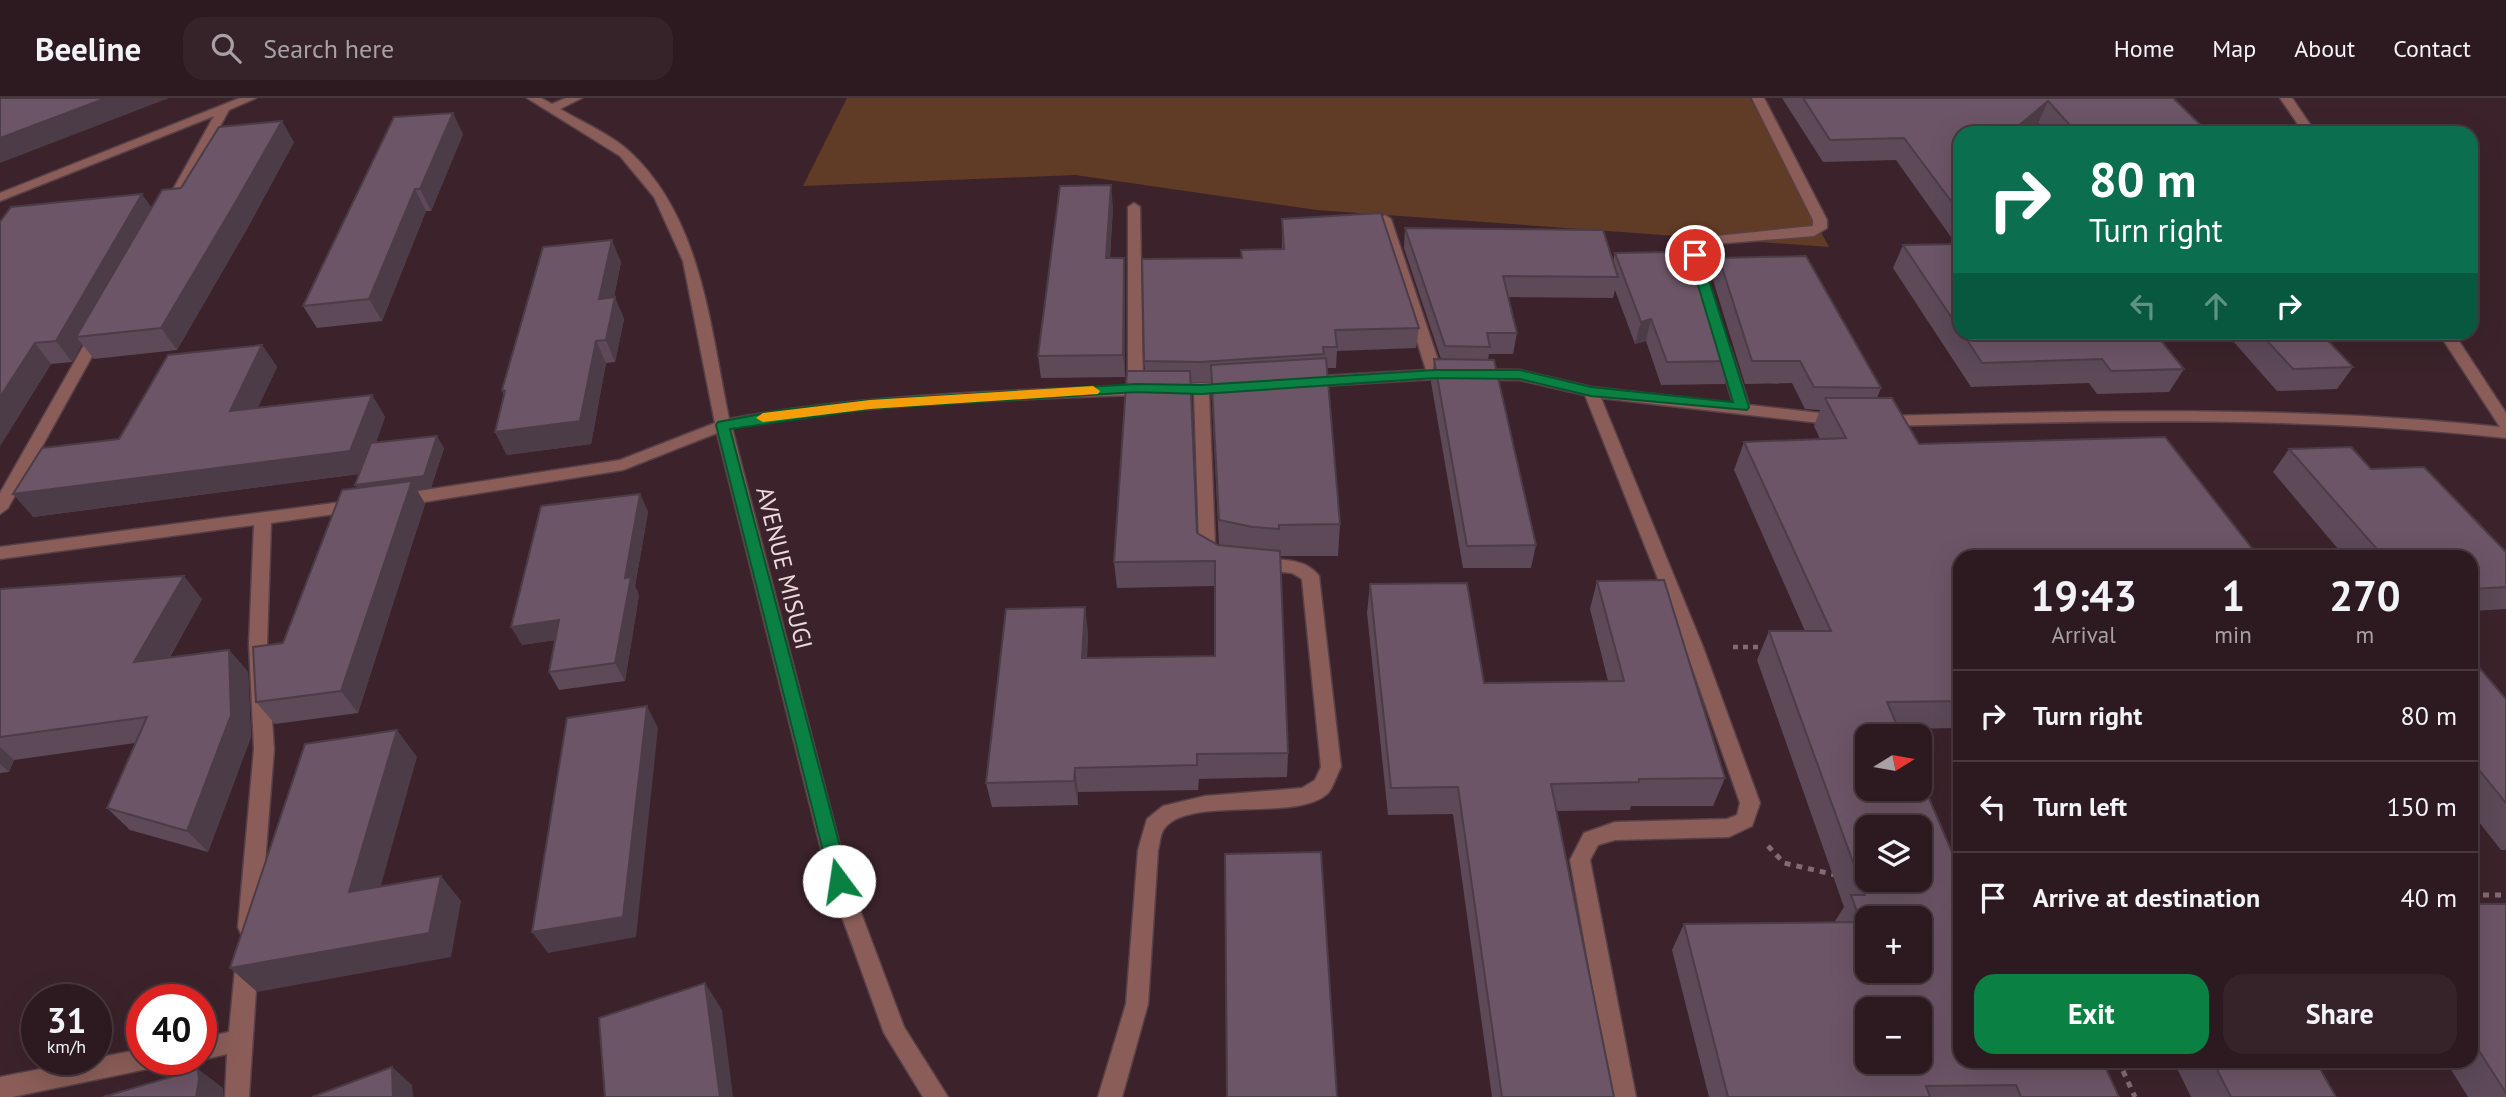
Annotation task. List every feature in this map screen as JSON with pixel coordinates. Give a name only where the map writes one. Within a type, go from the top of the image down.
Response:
[{"type":"street","points":[[0,197],[250,98]]},
{"type":"street","name":"AVENUE MISUGI","points":[[533,98],[624,153],[660,196],[690,261],[723,425],[839,881],[895,1033],[936,1097]]},
{"type":"street","points":[[553,108],[576,98]]},
{"type":"street","points":[[1707,293],[1695,255],[1699,247],[1710,240],[1814,232],[1820,228],[1820,220],[1758,98]]},
{"type":"street","points":[[2286,98],[2305,126]]},
{"type":"street","points":[[163,218],[224,109]]},
{"type":"street","points":[[1134,207],[1136,388]]},
{"type":"street","points":[[1385,219],[1435,374]]},
{"type":"street","points":[[0,508],[109,314]]},
{"type":"street","points":[[1718,331],[1742,407]]},
{"type":"street","points":[[2450,340],[2506,425]]},
{"type":"street","points":[[1286,383],[1435,374],[1520,375],[1591,391],[1742,407],[1818,419],[1863,421],[2168,416],[2358,418],[2506,433]]},
{"type":"street","points":[[0,553],[379,503],[623,465],[723,425],[782,414],[870,404],[1136,388],[1201,390],[1245,386]]},
{"type":"street","points":[[1110,1097],[1137,1004],[1148,850],[1154,825],[1170,811],[1205,804],[1306,796],[1322,786],[1331,767],[1310,576],[1295,567],[1222,564],[1209,556],[1201,390]]},
{"type":"street","points":[[1591,391],[1693,647],[1749,803],[1745,820],[1729,828],[1615,831],[1591,839],[1580,860],[1624,1097]]},
{"type":"street","points":[[237,1097],[239,1041],[264,749],[258,644],[263,519]]},
{"type":"street","points":[[217,1046],[239,1041]]},
{"type":"street","points":[[0,1088],[126,1063]]},
{"type":"path","points":[[1693,647],[1773,647]]},
{"type":"path","points":[[1745,820],[1784,863],[1841,875]]},
{"type":"path","points":[[2478,895],[2506,895]]},
{"type":"path","points":[[2121,1068],[2134,1097]]},
{"type":"shaded area","points":[[847,98],[1750,98],[1829,247],[1317,210],[1075,175],[803,186]]},
{"type":"building","points":[[0,98],[106,98],[0,138]]},
{"type":"building","points":[[1803,98],[2173,98],[2202,126],[2071,126],[2048,101],[2018,126],[1953,126],[1953,204],[1904,138],[1830,140]]},
{"type":"building","points":[[453,113],[420,189],[415,189],[369,299],[303,306],[394,117]]},
{"type":"building","points":[[282,121],[161,328],[76,337],[162,190],[181,188],[219,127]]},
{"type":"building","points":[[1111,185],[1106,258],[1124,258],[1123,355],[1038,356],[1060,186]]},
{"type":"building","points":[[142,194],[56,341],[35,343],[0,397],[0,222],[11,207]]},
{"type":"building","points":[[1381,213],[1419,328],[1335,330],[1337,347],[1323,347],[1324,354],[1200,362],[1144,361],[1142,259],[1242,258],[1241,250],[1284,249],[1282,219]]},
{"type":"building","points":[[1405,228],[1603,230],[1618,277],[1503,276],[1517,333],[1487,333],[1490,347],[1445,346]]},
{"type":"building","points":[[612,240],[599,299],[615,297],[606,340],[596,341],[580,421],[495,432],[505,391],[502,390],[543,247]]},
{"type":"building","points":[[1953,244],[1953,320],[1903,245]]},
{"type":"building","points":[[1669,252],[1672,259],[1699,259],[1732,361],[1667,362],[1651,319],[1641,322],[1615,253]]},
{"type":"building","points":[[1806,256],[1881,388],[1814,387],[1800,361],[1752,361],[1719,258]]},
{"type":"building","points":[[1967,340],[2160,340],[2184,369],[2111,371],[2102,359],[1982,363]]},
{"type":"building","points":[[2266,340],[2328,340],[2353,367],[2293,369]]},
{"type":"building","points":[[262,345],[230,411],[372,395],[350,451],[13,494],[42,448],[119,439],[168,355]]},
{"type":"building","points":[[1326,358],[1340,524],[1279,525],[1279,529],[1219,520],[1211,365]]},
{"type":"building","points":[[1434,359],[1494,360],[1536,545],[1467,546]]},
{"type":"building","points":[[1127,371],[1190,371],[1197,533],[1218,545],[1280,551],[1288,753],[1197,754],[1197,765],[1075,768],[1074,781],[986,783],[1006,609],[1085,607],[1082,658],[1215,656],[1215,561],[1114,562]]},
{"type":"building","points":[[1825,398],[1892,398],[1919,444],[2165,437],[2253,550],[1953,550],[1953,701],[1887,702],[1896,724],[1855,724],[1855,802],[1931,802],[1953,855],[1953,1068],[2106,1068],[2119,1097],[2021,1097],[2016,1085],[1926,1086],[1930,1097],[1728,1097],[1684,924],[1855,922],[1855,983],[1932,983],[1932,906],[1855,906],[1851,895],[1865,895],[1864,892],[1932,892],[1932,815],[1855,815],[1855,868],[1769,631],[1831,631],[1744,442],[1846,438]]},
{"type":"building","points":[[437,436],[424,476],[355,485],[371,443]]},
{"type":"building","points":[[2351,447],[2371,469],[2424,467],[2506,552],[2506,587],[2478,589],[2478,550],[2378,550],[2289,449]]},
{"type":"building","points":[[412,481],[341,691],[256,702],[253,647],[283,643],[342,490]]},
{"type":"building","points":[[640,494],[625,578],[631,577],[615,663],[549,672],[559,620],[511,627],[541,506]]},
{"type":"building","points":[[184,576],[134,662],[229,650],[231,715],[187,831],[107,808],[147,717],[0,737],[0,589]]},
{"type":"building","points":[[1664,580],[1725,778],[1551,784],[1614,1097],[1502,1097],[1458,787],[1391,788],[1370,584],[1467,583],[1484,683],[1624,681],[1597,581]]},
{"type":"building","points":[[2478,666],[2506,699],[2506,803],[2478,769]]},
{"type":"building","points":[[647,706],[623,917],[532,932],[567,718]]},
{"type":"building","points":[[397,730],[349,892],[441,876],[429,933],[230,968],[305,744]]},
{"type":"building","points":[[1321,852],[1337,1097],[1227,1097],[1225,854]]},
{"type":"building","points":[[2478,904],[2506,904],[2506,1093],[2478,1049]]},
{"type":"building","points":[[705,983],[720,1097],[605,1097],[599,1018]]},
{"type":"building","points":[[392,1067],[393,1097],[312,1097]]},
{"type":"building","points":[[2216,1068],[2320,1068],[2336,1097],[2231,1097]]},
{"type":"building","points":[[178,1075],[199,1075],[196,1097],[103,1097]]},
{"type":"slow traffic","points":[[763,418],[870,404],[1093,391]]},
{"type":"route","points":[[839,881],[723,425],[782,414],[870,404],[1136,388],[1201,390],[1476,373],[1520,375],[1591,391],[1742,407],[1695,255]]}]
